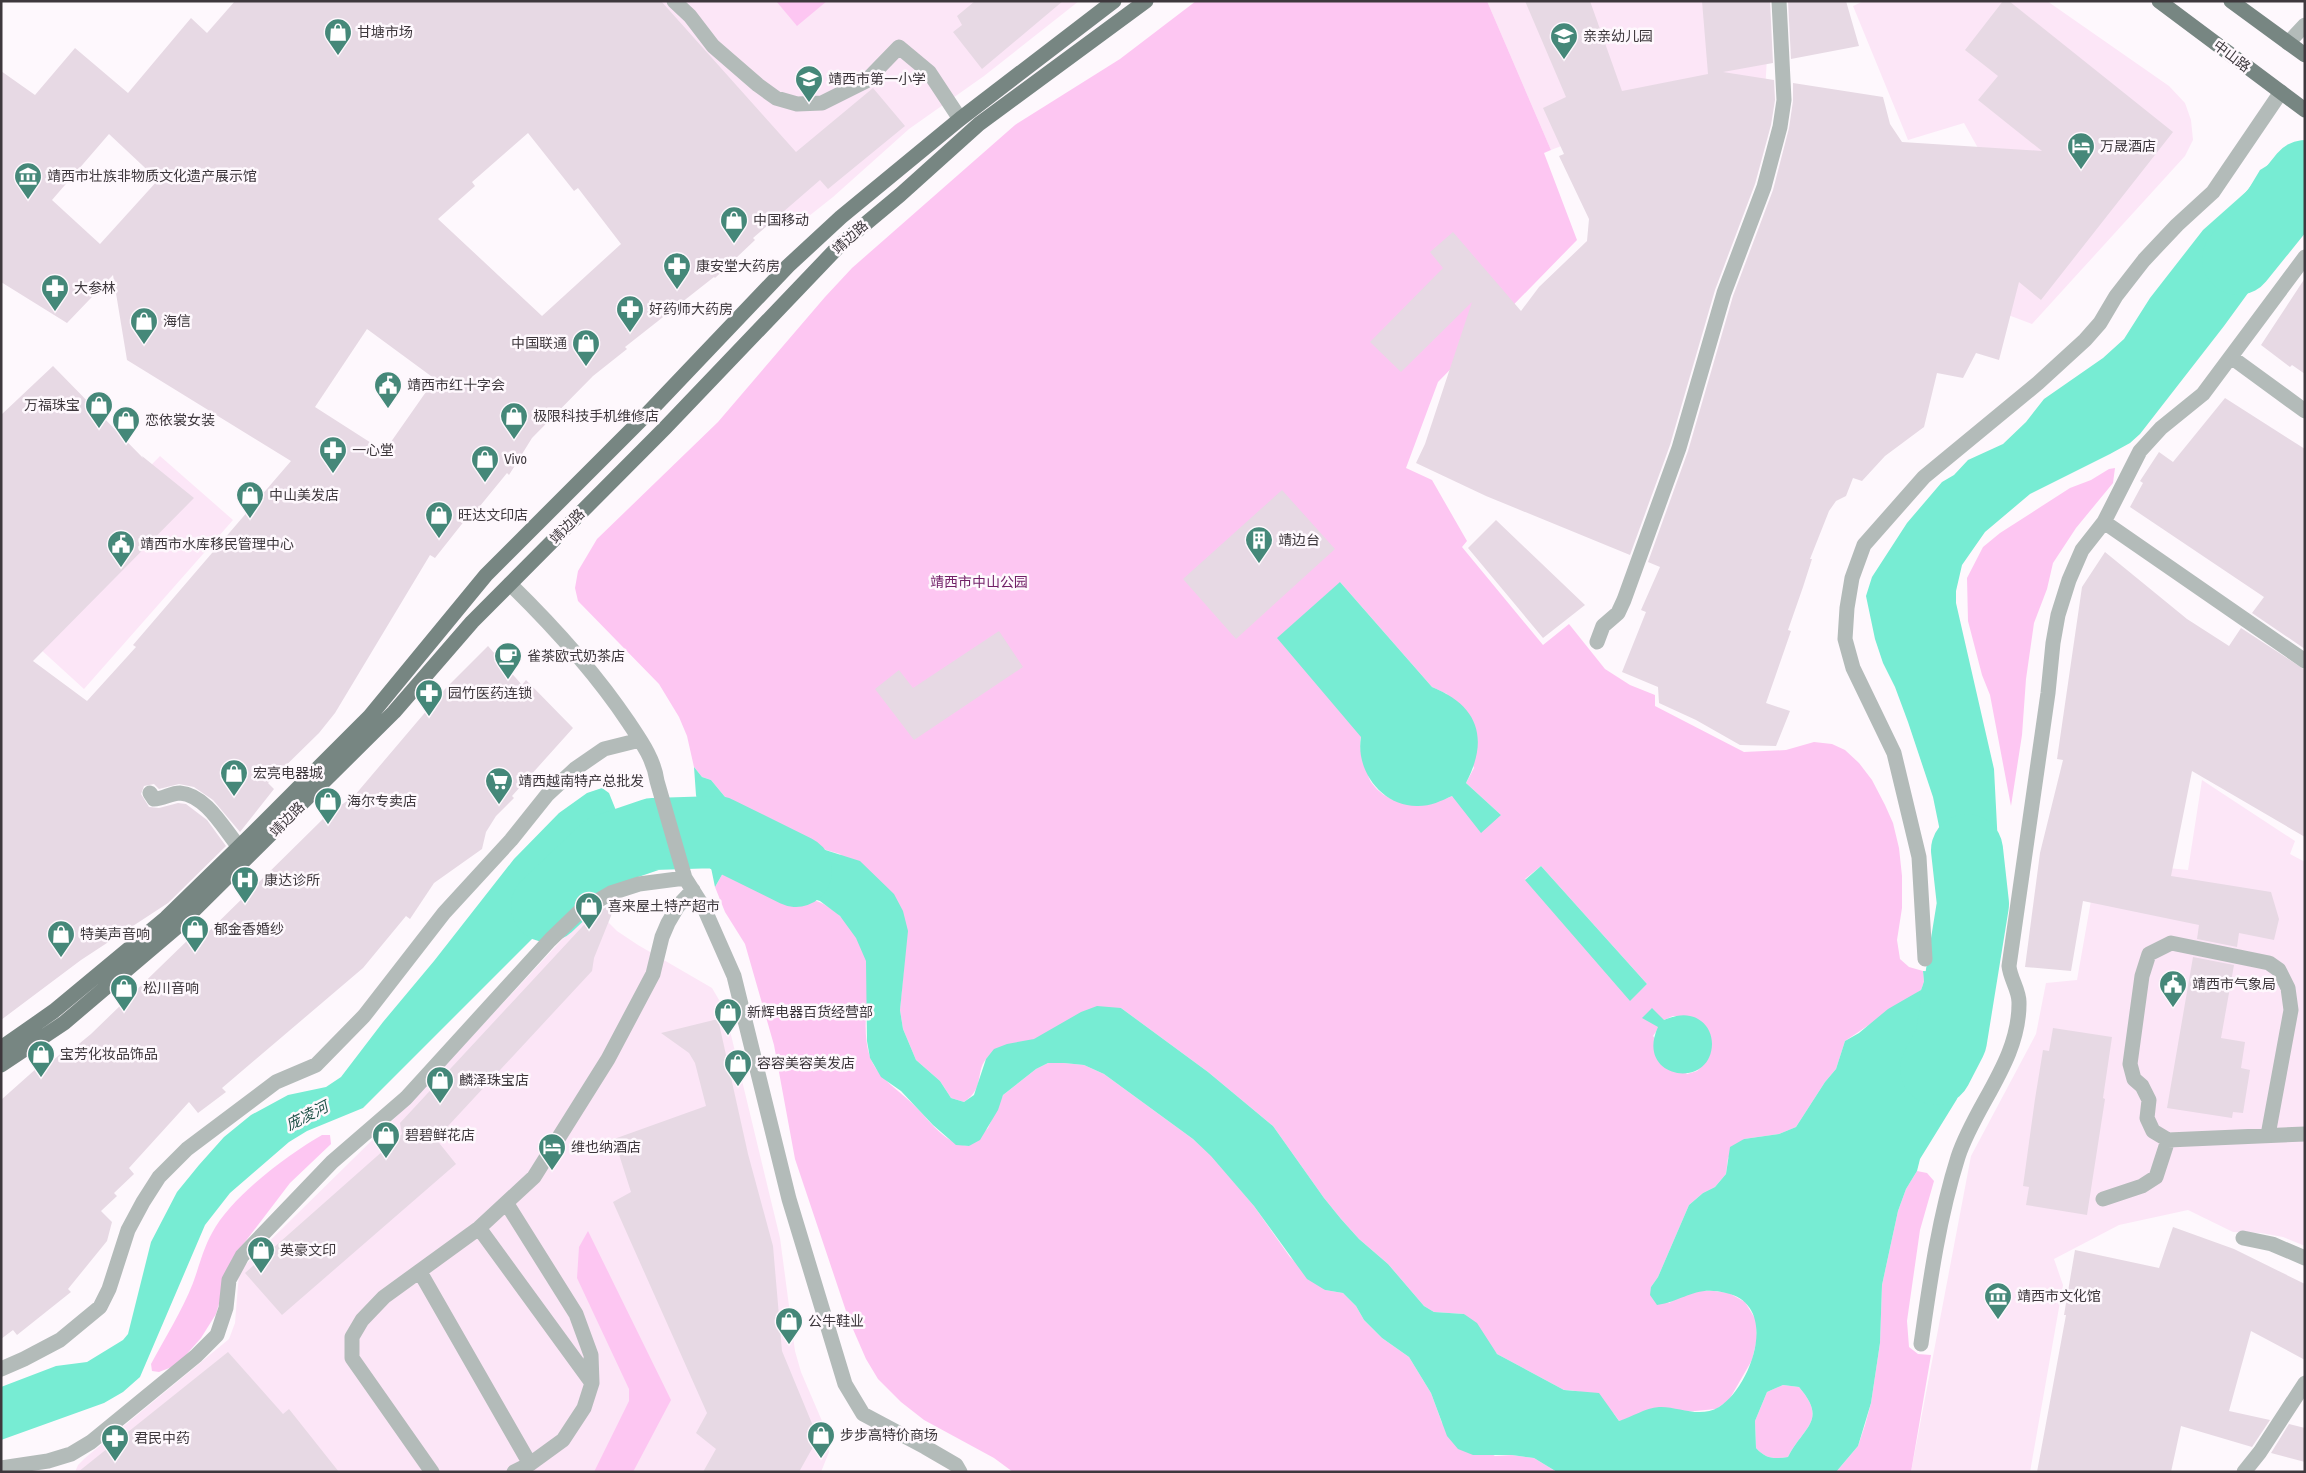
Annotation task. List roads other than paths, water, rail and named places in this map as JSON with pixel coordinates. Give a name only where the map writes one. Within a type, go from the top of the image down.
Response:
[{"type":"main road","name":"靖边路","points":[[1,1048],[54,1011],[166,918],[239,847],[370,716],[486,575],[647,414],[788,266],[841,217],[960,119],[1114,1]]},
{"type":"main road","name":"靖边路","points":[[1,1065],[64,1023],[177,927],[394,712],[472,622],[665,428],[840,245],[900,196],[979,124],[1146,1]]},
{"type":"main road","name":"中山路","points":[[2159,1],[2300,107]]},
{"type":"main road","points":[[2231,1],[2305,55]]},
{"type":"street","points":[[674,1],[690,16],[713,46],[776,98],[798,104],[822,104],[866,81],[899,47],[929,72],[960,119]]},
{"type":"street","points":[[1597,642],[1603,626],[1618,613],[1624,600],[1679,448],[1724,292],[1764,187],[1780,127],[1784,100],[1779,1]]},
{"type":"street","points":[[2288,43],[2305,25]]},
{"type":"street","points":[[1925,958],[1919,857],[1894,753],[1853,668],[1845,639],[1847,608],[1852,578],[1864,545],[1924,477],[2038,383],[2100,323],[2116,296],[2144,260],[2177,225],[2213,192],[2281,92]]},
{"type":"street","points":[[1922,1344],[1931,1270],[1949,1187],[1959,1154],[2007,1060],[2018,1018],[2019,1000],[2010,975],[2009,966],[2058,615],[2069,580],[2082,550],[2104,522],[2140,451],[2161,428],[2203,394],[2305,256]]},
{"type":"street","points":[[2231,357],[2305,411]]},
{"type":"street","points":[[2104,522],[2305,661]]},
{"type":"street","points":[[510,584],[590,669],[640,740],[655,767],[657,781],[687,878],[704,908],[734,976],[788,1199],[845,1384],[863,1414],[956,1465],[960,1472]]},
{"type":"street","points":[[1,1369],[24,1360],[60,1340],[100,1307],[109,1289],[128,1230],[142,1202],[158,1177],[187,1149],[276,1082],[316,1064],[364,1016],[444,913],[511,840],[547,795],[576,769],[604,748],[640,740]]},
{"type":"street","points":[[150,793],[154,799],[180,793],[190,796],[205,806],[239,847]]},
{"type":"street","points":[[432,1472],[352,1358],[352,1338],[362,1320],[384,1297],[479,1228],[534,1177],[608,1059],[653,974],[662,937],[678,906],[687,878]]},
{"type":"street","points":[[1,1468],[52,1467],[91,1442],[196,1356],[217,1335],[226,1308],[230,1280],[242,1256],[332,1162],[406,1098],[550,940],[580,911],[595,901],[639,884],[687,878]]},
{"type":"street","points":[[2268,1135],[2291,1010],[2288,988],[2279,970],[2269,963],[2171,943],[2149,954],[2142,976],[2130,1064],[2134,1079],[2142,1086],[2149,1100],[2147,1118],[2152,1131],[2168,1140],[2305,1134]]},
{"type":"street","points":[[2103,1199],[2142,1186],[2156,1177],[2168,1140]]},
{"type":"street","points":[[507,1204],[576,1314],[590,1355],[592,1383],[584,1408],[563,1440],[530,1464],[514,1472]]},
{"type":"street","points":[[479,1228],[592,1383]]},
{"type":"street","points":[[2243,1238],[2272,1244],[2305,1258]]},
{"type":"street","points":[[420,1272],[530,1464]]},
{"type":"street","points":[[2244,1472],[2260,1452],[2305,1383]]},
{"type":"water","points":[[2273,162],[2278,163],[2305,185],[2305,215],[2224,326],[2140,434],[2130,443],[2110,454],[2030,494],[1985,532],[1962,565],[1956,591],[1956,603],[1994,769],[2000,884],[1999,932],[1995,947],[1989,952],[1944,948],[1937,911],[1942,858],[1941,836],[1933,797],[1908,722],[1875,639],[1866,596],[1872,577],[1907,523],[1942,482],[1954,475],[1968,460],[2003,444],[2026,422],[2044,399],[2103,358],[2124,339],[2150,298],[2203,230],[2248,190],[2260,170]]},
{"type":"water","points":[[1340,582],[1432,687],[1448,695],[1469,714],[1478,738],[1473,767],[1466,783],[1501,815],[1481,833],[1452,796],[1432,804],[1418,806],[1405,805],[1383,794],[1374,785],[1362,762],[1360,750],[1361,737],[1277,638]]},
{"type":"water","points":[[694,767],[702,777],[711,780],[730,803],[753,823],[860,861],[894,894],[903,911],[908,931],[900,1010],[903,1029],[916,1060],[940,1081],[951,1098],[964,1102],[974,1095],[986,1059],[994,1049],[1007,1044],[1034,1039],[1081,1012],[1097,1006],[1121,1008],[1208,1072],[1273,1126],[1341,1219],[1359,1239],[1388,1264],[1424,1306],[1434,1312],[1464,1314],[1477,1323],[1497,1354],[1564,1390],[1599,1393],[1619,1421],[1659,1407],[1704,1412],[1719,1407],[1731,1397],[1750,1365],[1755,1347],[1756,1329],[1753,1313],[1743,1301],[1726,1293],[1706,1291],[1657,1305],[1650,1295],[1651,1287],[1658,1277],[1689,1205],[1703,1193],[1715,1187],[1726,1174],[1730,1147],[1744,1139],[1779,1134],[1796,1127],[1825,1082],[1836,1069],[1845,1041],[1859,1033],[1888,1009],[1921,990],[1924,982],[1923,971],[1980,974],[1988,978],[1993,987],[1990,1012],[1957,1099],[1920,1159],[1917,1171],[1906,1189],[1898,1211],[1882,1285],[1880,1343],[1871,1403],[1858,1446],[1836,1472],[1557,1472],[1534,1458],[1512,1455],[1473,1455],[1458,1449],[1447,1436],[1431,1393],[1409,1357],[1382,1338],[1364,1320],[1356,1306],[1343,1293],[1325,1290],[1307,1279],[1254,1206],[1211,1156],[1193,1139],[1104,1074],[1084,1065],[1048,1063],[1036,1069],[1003,1095],[998,1110],[980,1140],[969,1146],[956,1145],[933,1125],[901,1091],[881,1077],[870,1058],[867,1041],[866,961],[856,938],[840,916],[820,901],[778,888],[737,870],[723,873],[715,887],[696,795]],"holes":[[[1783,1385],[1799,1387],[1808,1398],[1812,1408],[1810,1423],[1788,1457],[1774,1458],[1767,1456],[1756,1448],[1755,1421],[1767,1392]]]},
{"type":"water","name":"庞凌河","points":[[602,788],[609,793],[625,833],[625,852],[617,865],[598,876],[565,906],[363,1108],[307,1131],[289,1142],[230,1193],[205,1225],[140,1377],[123,1392],[104,1403],[1,1440],[1,1387],[56,1366],[87,1362],[123,1340],[128,1334],[151,1242],[177,1192],[224,1137],[251,1115],[288,1095],[326,1087],[341,1077],[514,859],[559,813],[587,793]]},
{"type":"water","points":[[1541,866],[1647,984],[1630,1001],[1525,880]]},
{"type":"water","points":[[1652,1008],[1664,1020],[1687,1015],[1696,1018],[1706,1025],[1712,1044],[1708,1059],[1700,1068],[1688,1073],[1676,1073],[1664,1068],[1656,1058],[1653,1045],[1658,1027],[1642,1018]]},
{"type":"waterway","points":[[2238,259],[2305,176]]},
{"type":"waterway","points":[[547,906],[606,850],[653,834],[717,832],[796,871]]},
{"type":"waterway","points":[[1936,1069],[1951,1040],[1973,904],[1967,850]]},
{"type":"place","name":"甘塘市场","points":[[338,56]]},
{"type":"place","name":"亲亲幼儿园","points":[[1564,60]]},
{"type":"place","name":"靖西市第一小学","points":[[809,103]]},
{"type":"place","name":"万晟酒店","points":[[2081,170]]},
{"type":"place","name":"靖西市壮族非物质文化遗产展示馆","points":[[28,200]]},
{"type":"place","name":"中国移动","points":[[734,244]]},
{"type":"place","name":"康安堂大药房","points":[[677,290]]},
{"type":"place","name":"大参林","points":[[55,312]]},
{"type":"place","name":"好药师大药房","points":[[630,333]]},
{"type":"place","name":"海信","points":[[144,345]]},
{"type":"place","name":"中国联通","points":[[586,367]]},
{"type":"place","name":"靖西市红十字会","points":[[388,409]]},
{"type":"place","name":"万福珠宝","points":[[99,429]]},
{"type":"place","name":"极限科技手机维修店","points":[[514,440]]},
{"type":"place","name":"恋依裳女装","points":[[126,444]]},
{"type":"place","name":"一心堂","points":[[333,474]]},
{"type":"place","name":"Vivo","points":[[485,483]]},
{"type":"place","name":"中山美发店","points":[[250,519]]},
{"type":"place","name":"旺达文印店","points":[[439,539]]},
{"type":"place","name":"靖边台","points":[[1259,564]]},
{"type":"place","name":"靖西市水库移民管理中心","points":[[121,568]]},
{"type":"place","name":"雀茶欧式奶茶店","points":[[508,680]]},
{"type":"place","name":"园竹医药连锁","points":[[429,717]]},
{"type":"place","name":"宏亮电器城","points":[[234,797]]},
{"type":"place","name":"靖西越南特产总批发","points":[[499,805]]},
{"type":"place","name":"海尔专卖店","points":[[328,825]]},
{"type":"place","name":"康达诊所","points":[[245,904]]},
{"type":"place","name":"喜来屋土特产超市","points":[[589,930]]},
{"type":"place","name":"郁金香婚纱","points":[[195,953]]},
{"type":"place","name":"特美声音响","points":[[61,958]]},
{"type":"place","name":"靖西市气象局","points":[[2173,1008]]},
{"type":"place","name":"松川音响","points":[[124,1012]]},
{"type":"place","name":"新辉电器百货经营部","points":[[728,1036]]},
{"type":"place","name":"宝芳化妆品饰品","points":[[41,1078]]},
{"type":"place","name":"容容美容美发店","points":[[738,1087]]},
{"type":"place","name":"麟泽珠宝店","points":[[440,1104]]},
{"type":"place","name":"碧碧鲜花店","points":[[386,1159]]},
{"type":"place","name":"维也纳酒店","points":[[552,1171]]},
{"type":"place","name":"英豪文印","points":[[261,1274]]},
{"type":"place","name":"靖西市文化馆","points":[[1998,1320]]},
{"type":"place","name":"公牛鞋业","points":[[789,1345]]},
{"type":"place","name":"步步高特价商场","points":[[821,1459]]},
{"type":"place","name":"君民中药","points":[[115,1462]]},
{"type":"park label","name":"靖西市中山公园","points":[[979,582]]}]
